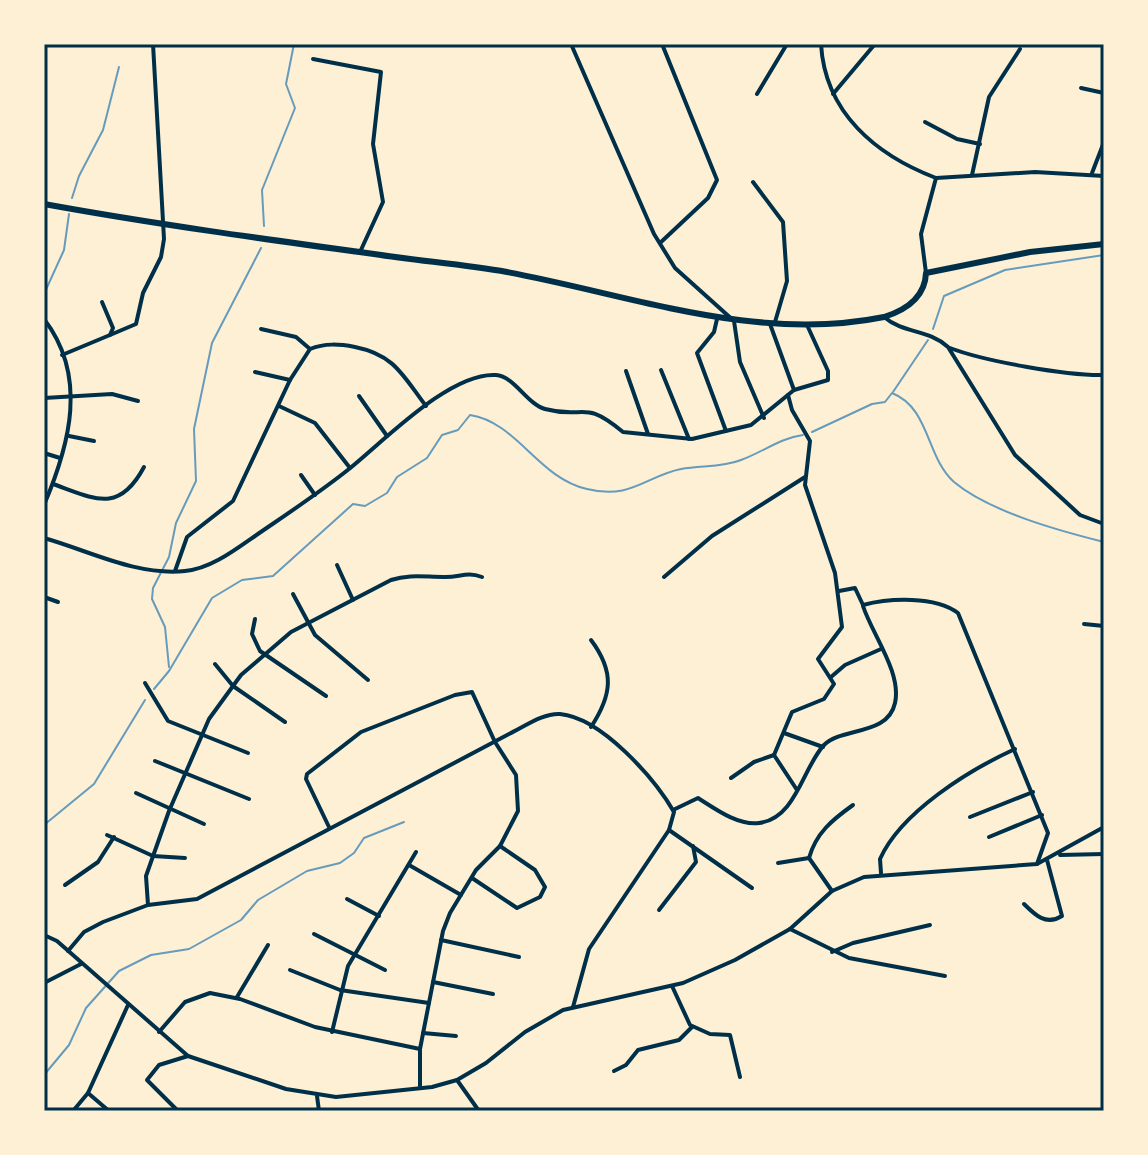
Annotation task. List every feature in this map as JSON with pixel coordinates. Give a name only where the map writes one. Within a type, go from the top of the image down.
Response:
[{"type":"main road","points":[[44,204],[166,225],[506,272],[734,321],[806,322],[884,317],[904,309],[917,298],[926,284],[926,273],[1030,252],[1104,244]]},
{"type":"street","points":[[62,355],[136,324],[143,293],[161,257],[166,225],[153,44]]},
{"type":"street","points":[[571,44],[642,212],[660,243],[682,276],[734,321],[740,362],[764,418]]},
{"type":"street","points":[[660,243],[708,198],[717,180],[662,44]]},
{"type":"street","points":[[757,94],[787,44]]},
{"type":"street","points":[[821,44],[833,94],[868,141],[900,162],[936,178],[1035,172],[1104,176]]},
{"type":"street","points":[[833,94],[875,44]]},
{"type":"street","points":[[972,175],[989,97],[1020,49]]},
{"type":"street","points":[[313,59],[381,72],[373,144],[383,202],[360,252]]},
{"type":"street","points":[[1081,88],[1104,93]]},
{"type":"street","points":[[925,122],[957,139],[980,144]]},
{"type":"street","points":[[1091,174],[1104,142]]},
{"type":"street","points":[[926,273],[921,234],[936,178]]},
{"type":"street","points":[[753,182],[783,222],[787,281],[772,322],[794,390]]},
{"type":"street","points":[[102,302],[113,328],[110,335]]},
{"type":"street","points":[[884,317],[897,328],[933,335],[948,347],[1015,455],[1080,515],[1104,524]]},
{"type":"street","points":[[44,319],[61,342],[73,396],[69,436],[44,505]]},
{"type":"street","points":[[717,319],[714,332],[697,353],[726,431]]},
{"type":"street","points":[[44,538],[136,569],[185,572],[218,560],[315,495],[426,406],[460,384],[496,375],[546,410],[593,411],[612,420],[623,432],[689,439],[755,424],[794,390],[826,382],[828,376],[806,322]]},
{"type":"street","points":[[261,329],[296,337],[310,349],[343,345],[381,354],[394,364],[426,406]]},
{"type":"street","points":[[948,347],[979,357],[1076,374],[1104,375]]},
{"type":"street","points":[[175,571],[187,537],[233,501],[290,380],[310,349]]},
{"type":"street","points":[[661,370],[689,439]]},
{"type":"street","points":[[626,371],[648,434]]},
{"type":"street","points":[[255,372],[290,380]]},
{"type":"street","points":[[44,398],[112,394],[138,401]]},
{"type":"street","points":[[731,778],[754,762],[774,755],[792,712],[813,705],[831,693],[834,684],[818,659],[842,627],[839,591],[805,477],[810,441],[792,410],[788,395]]},
{"type":"street","points":[[359,396],[387,436]]},
{"type":"street","points":[[279,406],[315,423],[350,468]]},
{"type":"street","points":[[69,436],[94,441]]},
{"type":"street","points":[[44,453],[60,458]]},
{"type":"street","points":[[53,484],[101,499],[116,498],[131,490],[144,467]]},
{"type":"street","points":[[301,475],[315,495]]},
{"type":"street","points":[[664,577],[712,536],[805,477]]},
{"type":"street","points":[[337,565],[353,600]]},
{"type":"street","points":[[148,905],[146,876],[169,811],[202,734],[233,686],[266,653],[307,623],[400,577],[445,578],[467,572],[482,577]]},
{"type":"street","points":[[673,810],[698,798],[723,813],[760,823],[784,808],[823,747],[882,721],[893,709],[894,678],[863,605],[855,588],[839,591]]},
{"type":"street","points":[[293,594],[307,623],[326,646],[368,680]]},
{"type":"street","points":[[44,597],[58,602]]},
{"type":"street","points":[[863,605],[889,600],[939,604],[958,613],[1042,815],[1048,837],[1037,864]]},
{"type":"street","points":[[255,619],[252,634],[260,651],[326,696]]},
{"type":"street","points":[[1084,624],[1104,626]]},
{"type":"street","points":[[591,640],[608,669],[610,687],[607,701],[591,728]]},
{"type":"street","points":[[831,677],[845,665],[881,649]]},
{"type":"street","points":[[215,664],[233,686],[285,722]]},
{"type":"street","points":[[145,683],[162,708],[164,718],[248,753]]},
{"type":"street","points":[[329,827],[306,779],[307,774],[361,732],[455,695],[472,692],[495,742],[516,775],[518,811],[500,846],[472,878],[450,913],[441,940],[420,1049],[420,1086]]},
{"type":"street","points":[[68,951],[92,926],[148,905],[197,899],[329,827],[550,715],[571,717],[630,756],[658,785],[673,810],[669,830],[589,949],[573,1007]]},
{"type":"street","points":[[784,733],[823,747]]},
{"type":"street","points":[[881,873],[880,859],[900,825],[982,764],[1015,749]]},
{"type":"street","points":[[774,755],[797,790]]},
{"type":"street","points":[[155,761],[249,799]]},
{"type":"street","points":[[970,817],[1033,792]]},
{"type":"street","points":[[136,793],[169,811],[204,824]]},
{"type":"street","points":[[809,858],[814,841],[823,830],[853,805]]},
{"type":"street","points":[[989,837],[1042,815]]},
{"type":"street","points":[[44,935],[68,951],[188,1056],[317,1096],[336,1097],[457,1080],[543,1020],[573,1007],[672,986],[713,971],[790,929],[832,891],[881,873],[1037,864],[1104,827]]},
{"type":"street","points":[[669,830],[752,888]]},
{"type":"street","points":[[107,835],[153,856],[185,858]]},
{"type":"street","points":[[65,885],[98,862],[114,837]]},
{"type":"street","points":[[472,878],[517,908],[540,897],[545,887],[542,877],[500,846]]},
{"type":"street","points":[[659,910],[696,862],[693,846]]},
{"type":"street","points":[[332,1032],[340,990],[354,957],[416,852]]},
{"type":"street","points":[[1057,855],[1104,854]]},
{"type":"street","points":[[809,858],[832,891]]},
{"type":"street","points":[[778,863],[809,858]]},
{"type":"street","points":[[1024,904],[1039,918],[1050,920],[1062,916],[1047,860]]},
{"type":"street","points":[[409,865],[461,895]]},
{"type":"street","points":[[347,899],[379,916]]},
{"type":"street","points":[[832,952],[853,943],[930,925]]},
{"type":"street","points":[[790,929],[832,952],[945,976]]},
{"type":"street","points":[[314,934],[354,957],[385,970]]},
{"type":"street","points":[[441,940],[519,957]]},
{"type":"street","points":[[237,999],[268,945]]},
{"type":"street","points":[[44,983],[81,964]]},
{"type":"street","points":[[290,970],[340,990],[429,1003]]},
{"type":"street","points":[[433,982],[493,994]]},
{"type":"street","points":[[672,986],[692,1027],[710,1034],[729,1033],[740,1077]]},
{"type":"street","points":[[159,1032],[179,1008],[194,998],[210,993],[237,999],[332,1032],[420,1049]]},
{"type":"street","points":[[73,1111],[88,1093],[128,1005]]},
{"type":"street","points":[[614,1071],[624,1068],[638,1050],[679,1040],[692,1027]]},
{"type":"street","points":[[423,1033],[456,1036]]},
{"type":"street","points":[[178,1111],[147,1080],[159,1065],[188,1056]]},
{"type":"street","points":[[457,1080],[479,1111]]},
{"type":"street","points":[[88,1093],[109,1111]]},
{"type":"street","points":[[317,1096],[319,1111]]},
{"type":"waterway","points":[[264,226],[262,190],[295,108],[286,84],[294,44]]},
{"type":"waterway","points":[[72,198],[79,176],[103,130],[119,67]]},
{"type":"waterway","points":[[44,294],[64,250],[69,214]]},
{"type":"waterway","points":[[169,667],[165,627],[152,599],[153,588],[169,557],[176,523],[196,481],[194,429],[212,343],[261,248]]},
{"type":"waterway","points":[[933,329],[944,296],[1005,270],[1104,255]]},
{"type":"waterway","points":[[893,392],[928,340]]},
{"type":"waterway","points":[[812,432],[872,404],[885,402],[892,393],[914,410],[945,472],[969,493],[1026,519],[1104,542]]},
{"type":"waterway","points":[[154,689],[169,671],[212,598],[242,580],[273,576],[353,504],[365,506],[387,493],[397,477],[427,458],[442,435],[458,430],[470,415],[501,428],[541,463],[570,483],[602,492],[627,489],[681,469],[734,463],[803,435]]},
{"type":"waterway","points":[[44,825],[94,784],[145,700]]},
{"type":"waterway","points":[[44,1075],[69,1045],[86,1008],[119,971],[151,955],[189,949],[241,920],[258,900],[307,871],[340,863],[354,853],[364,838],[404,822]]}]
